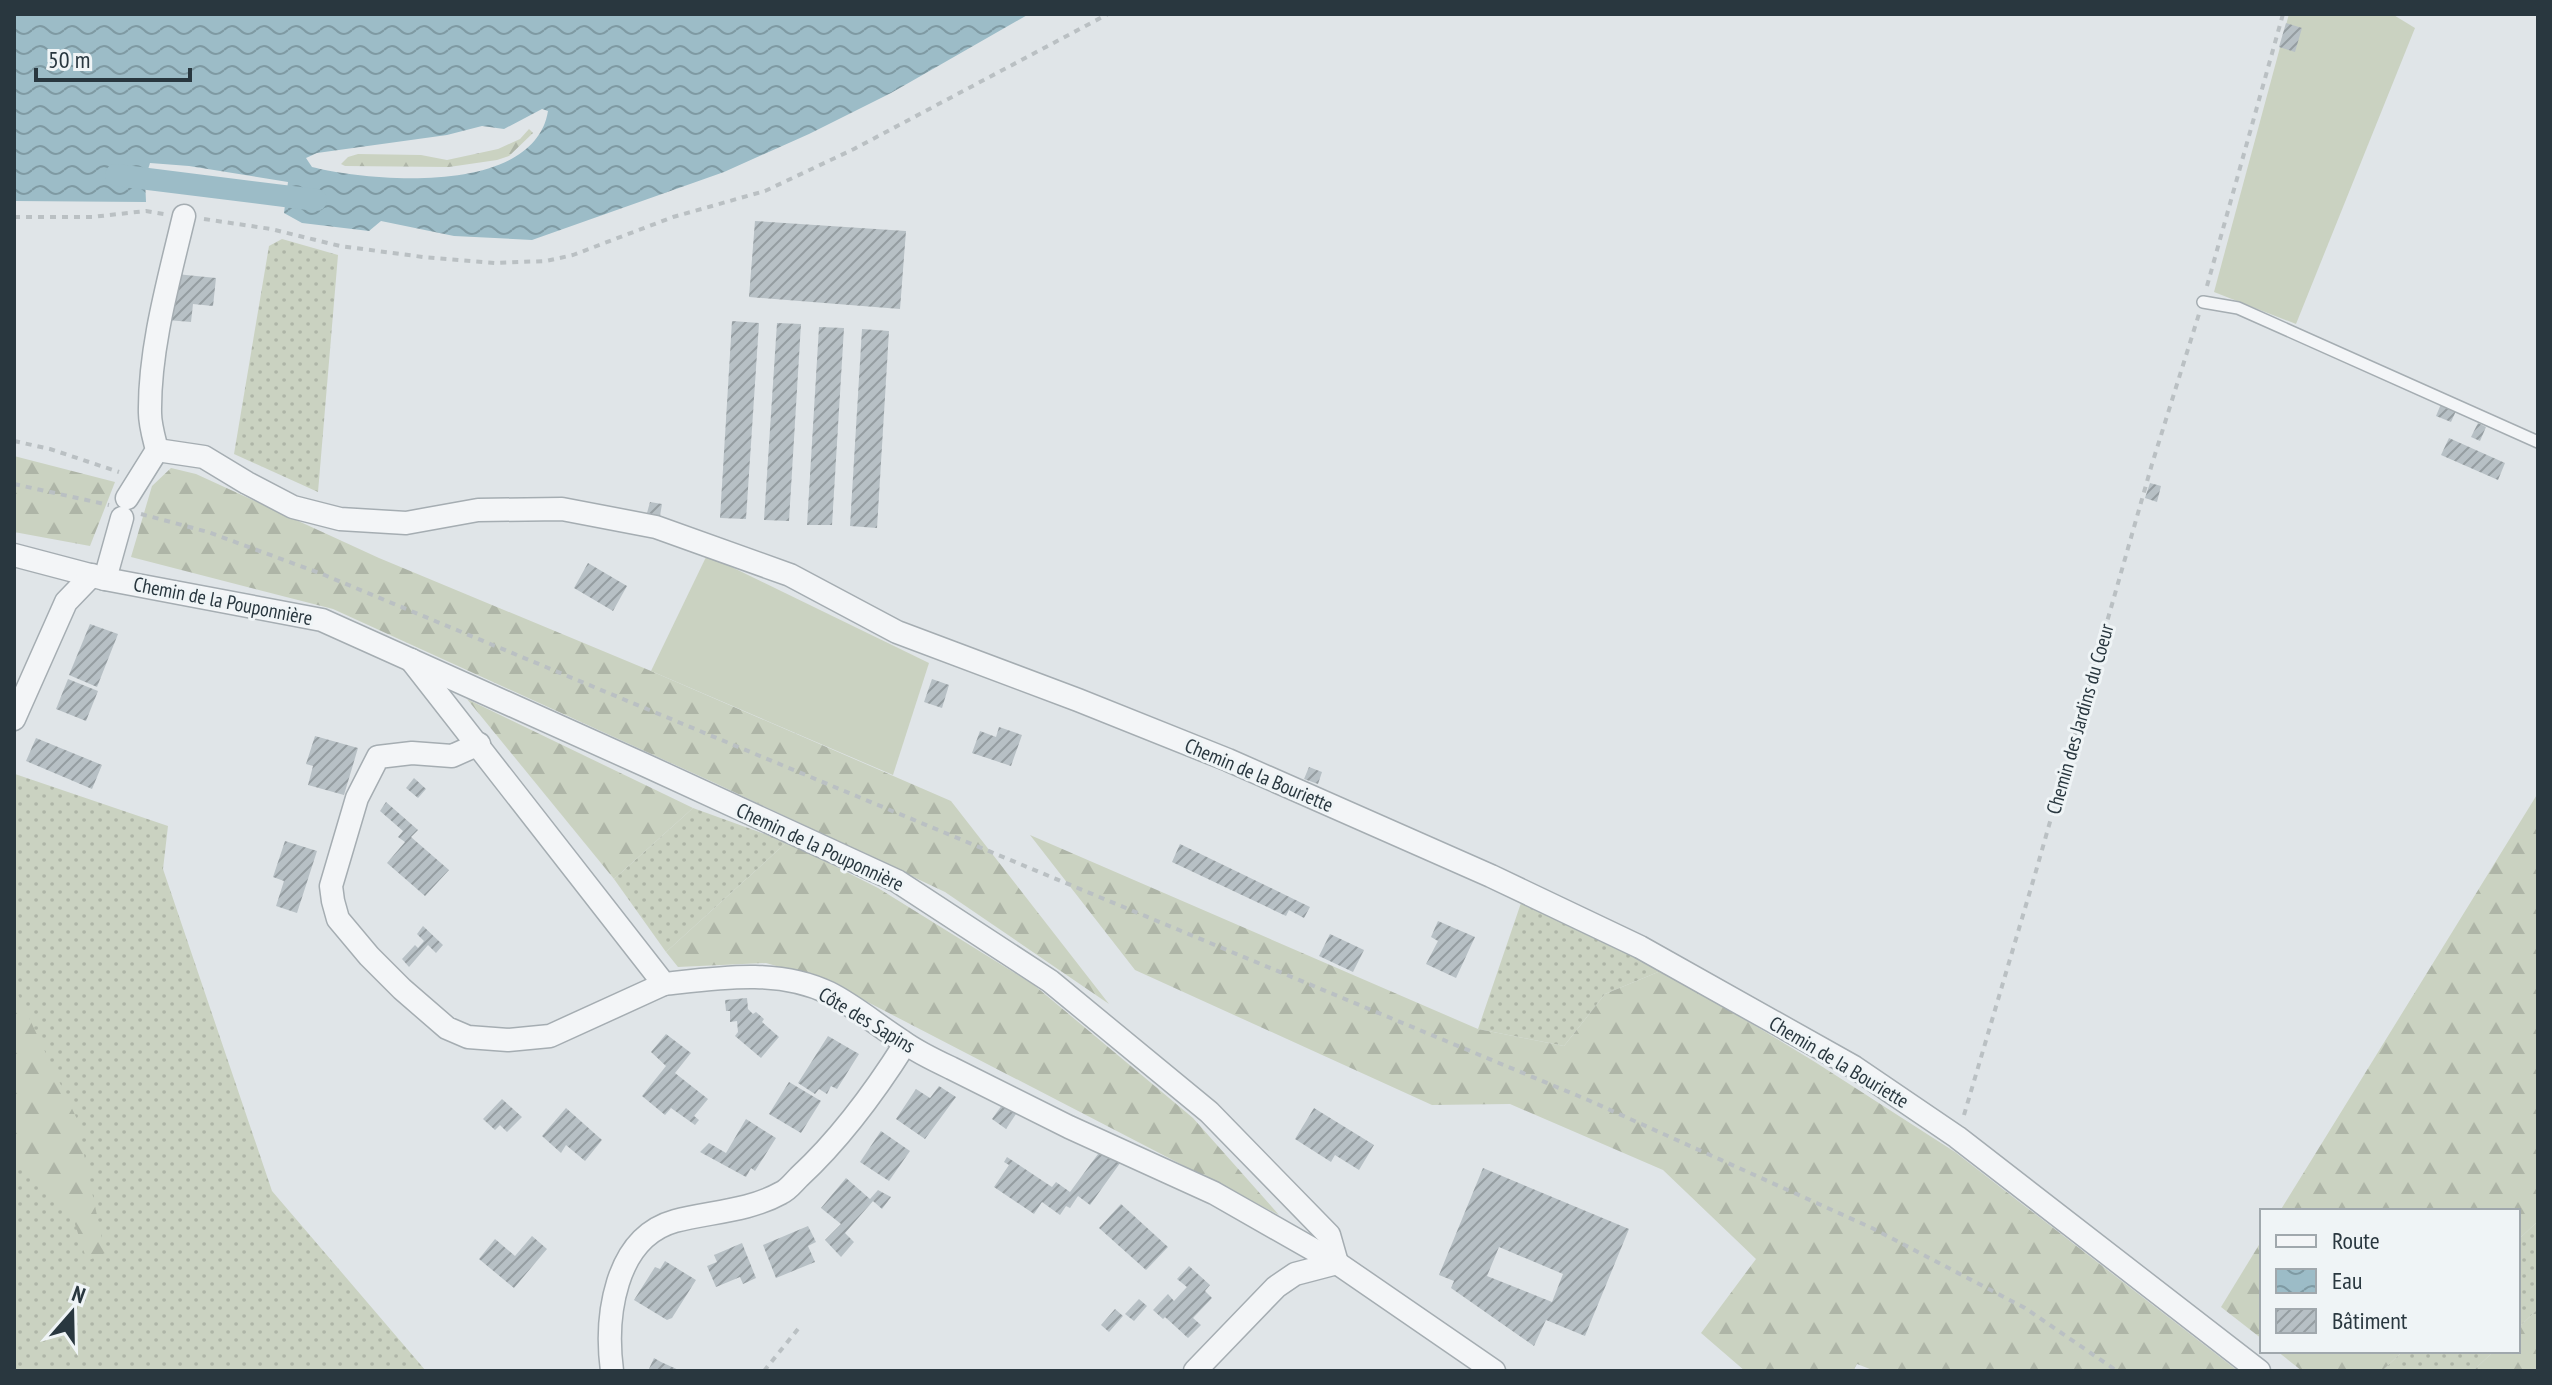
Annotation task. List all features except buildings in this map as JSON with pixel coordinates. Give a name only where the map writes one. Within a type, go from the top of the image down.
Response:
[{"type":"street","points":[[14,719],[66,602],[99,577],[129,503],[157,450],[149,415],[155,352],[184,216]]},
{"type":"street","name":"Chemin de la Bouriette","points":[[157,450],[204,457],[293,507],[340,519],[406,523],[478,510],[562,509],[656,527],[790,575],[897,632],[1228,760],[1491,876],[1640,947],[1854,1067],[1957,1137],[2259,1371]]},
{"type":"street","name":"Chemin de la Pouponnière","points":[[14,555],[99,577],[322,620],[897,881],[1038,972],[1209,1112],[1329,1235],[1337,1263]]},
{"type":"street","points":[[411,659],[664,984]]},
{"type":"street","name":"Côte des Sapins","points":[[479,744],[452,756],[412,753],[378,757],[357,798],[331,886],[338,919],[402,989],[447,1028],[468,1037],[508,1040],[550,1036],[664,984],[713,978],[764,977],[796,982],[829,993],[905,1044],[1069,1127],[1214,1193],[1337,1263]]},
{"type":"street","points":[[612,1371],[609,1331],[619,1276],[633,1251],[650,1232],[671,1222],[761,1202],[783,1192],[816,1161],[887,1072],[905,1044]]},
{"type":"street","points":[[1195,1371],[1276,1287],[1295,1274],[1337,1263],[1494,1371]]},
{"type":"lane","points":[[2203,302],[2238,308],[2538,442]]},
{"type":"path","points":[[14,217],[92,217],[146,211],[271,229],[340,246],[423,257],[495,263],[546,261],[573,255],[673,217],[765,191],[854,149],[1108,14]]},
{"type":"path","name":"Chemin des Jardins du Coeur","points":[[1957,1137],[2152,464],[2203,302],[2283,14]]},
{"type":"path","points":[[14,441],[107,466],[129,503]]},
{"type":"path","points":[[14,484],[129,503],[322,574],[1588,1100],[1872,1228],[2025,1308],[2117,1371]]},
{"type":"path","points":[[764,1371],[798,1329]]},
{"type":"green space","points":[[2289,14],[2392,14],[2415,28],[2296,324],[2214,292]]},
{"type":"green space","points":[[529,129],[533,133],[509,156],[497,160],[449,167],[341,164],[348,157],[358,154],[421,155],[447,160],[498,149],[520,139]]},
{"type":"green space","points":[[282,239],[338,255],[318,492],[234,454],[269,246]]},
{"type":"green space","points":[[14,456],[115,482],[90,546],[14,532]]},
{"type":"green space","points":[[171,468],[196,474],[379,558],[951,801],[1109,1004],[945,892],[717,784],[333,609],[131,557],[152,486]]},
{"type":"green space","points":[[707,555],[929,663],[893,775],[651,671]]},
{"type":"green space","points":[[467,699],[693,808],[614,879]]},
{"type":"green space","points":[[15,774],[168,826],[163,869],[272,1191],[426,1371],[14,1371]]},
{"type":"green space","points":[[2538,793],[2538,1221],[2520,1238],[2520,1209],[2281,1209]]},
{"type":"green space","points":[[693,808],[787,842],[666,952],[614,879]]},
{"type":"green space","points":[[1030,835],[1478,1029],[1564,1046],[1605,994],[1663,970],[1955,1152],[2238,1371],[1875,1371],[1857,1364],[1853,1371],[1745,1371],[1701,1333],[1756,1259],[1663,1170],[1510,1104],[1432,1105],[1135,970]]},
{"type":"green space","points":[[787,842],[878,888],[1034,985],[1193,1118],[1279,1215],[825,980],[766,963],[678,967],[666,952]]},
{"type":"green space","points":[[1522,900],[1663,970],[1605,994],[1564,1046],[1478,1029]]},
{"type":"green space","points":[[14,986],[76,1117],[105,1253],[87,1261],[72,1215],[14,1160]]},
{"type":"green space","points":[[2538,1221],[2538,1309],[2520,1326],[2520,1238]]},
{"type":"green space","points":[[2260,1243],[2260,1337],[2221,1307]]},
{"type":"green space","points":[[2538,1309],[2538,1371],[2473,1371],[2492,1353],[2520,1353],[2520,1326]]},
{"type":"green space","points":[[2280,1353],[2401,1353],[2382,1371],[2302,1371]]},
{"type":"green space","points":[[2401,1353],[2492,1353],[2473,1371],[2382,1371]]},
{"type":"water","points":[[14,14],[1029,14],[891,93],[809,134],[724,172],[532,240],[454,236],[381,221],[369,231],[302,223],[284,213],[288,182],[150,163],[145,179],[146,202],[14,201]],"holes":[[[542,109],[548,111],[536,138],[514,158],[483,170],[447,176],[372,177],[312,167],[306,158],[317,153],[447,135],[482,126],[504,129]]]},
{"type":"waterway","points":[[116,175],[316,200]]}]
